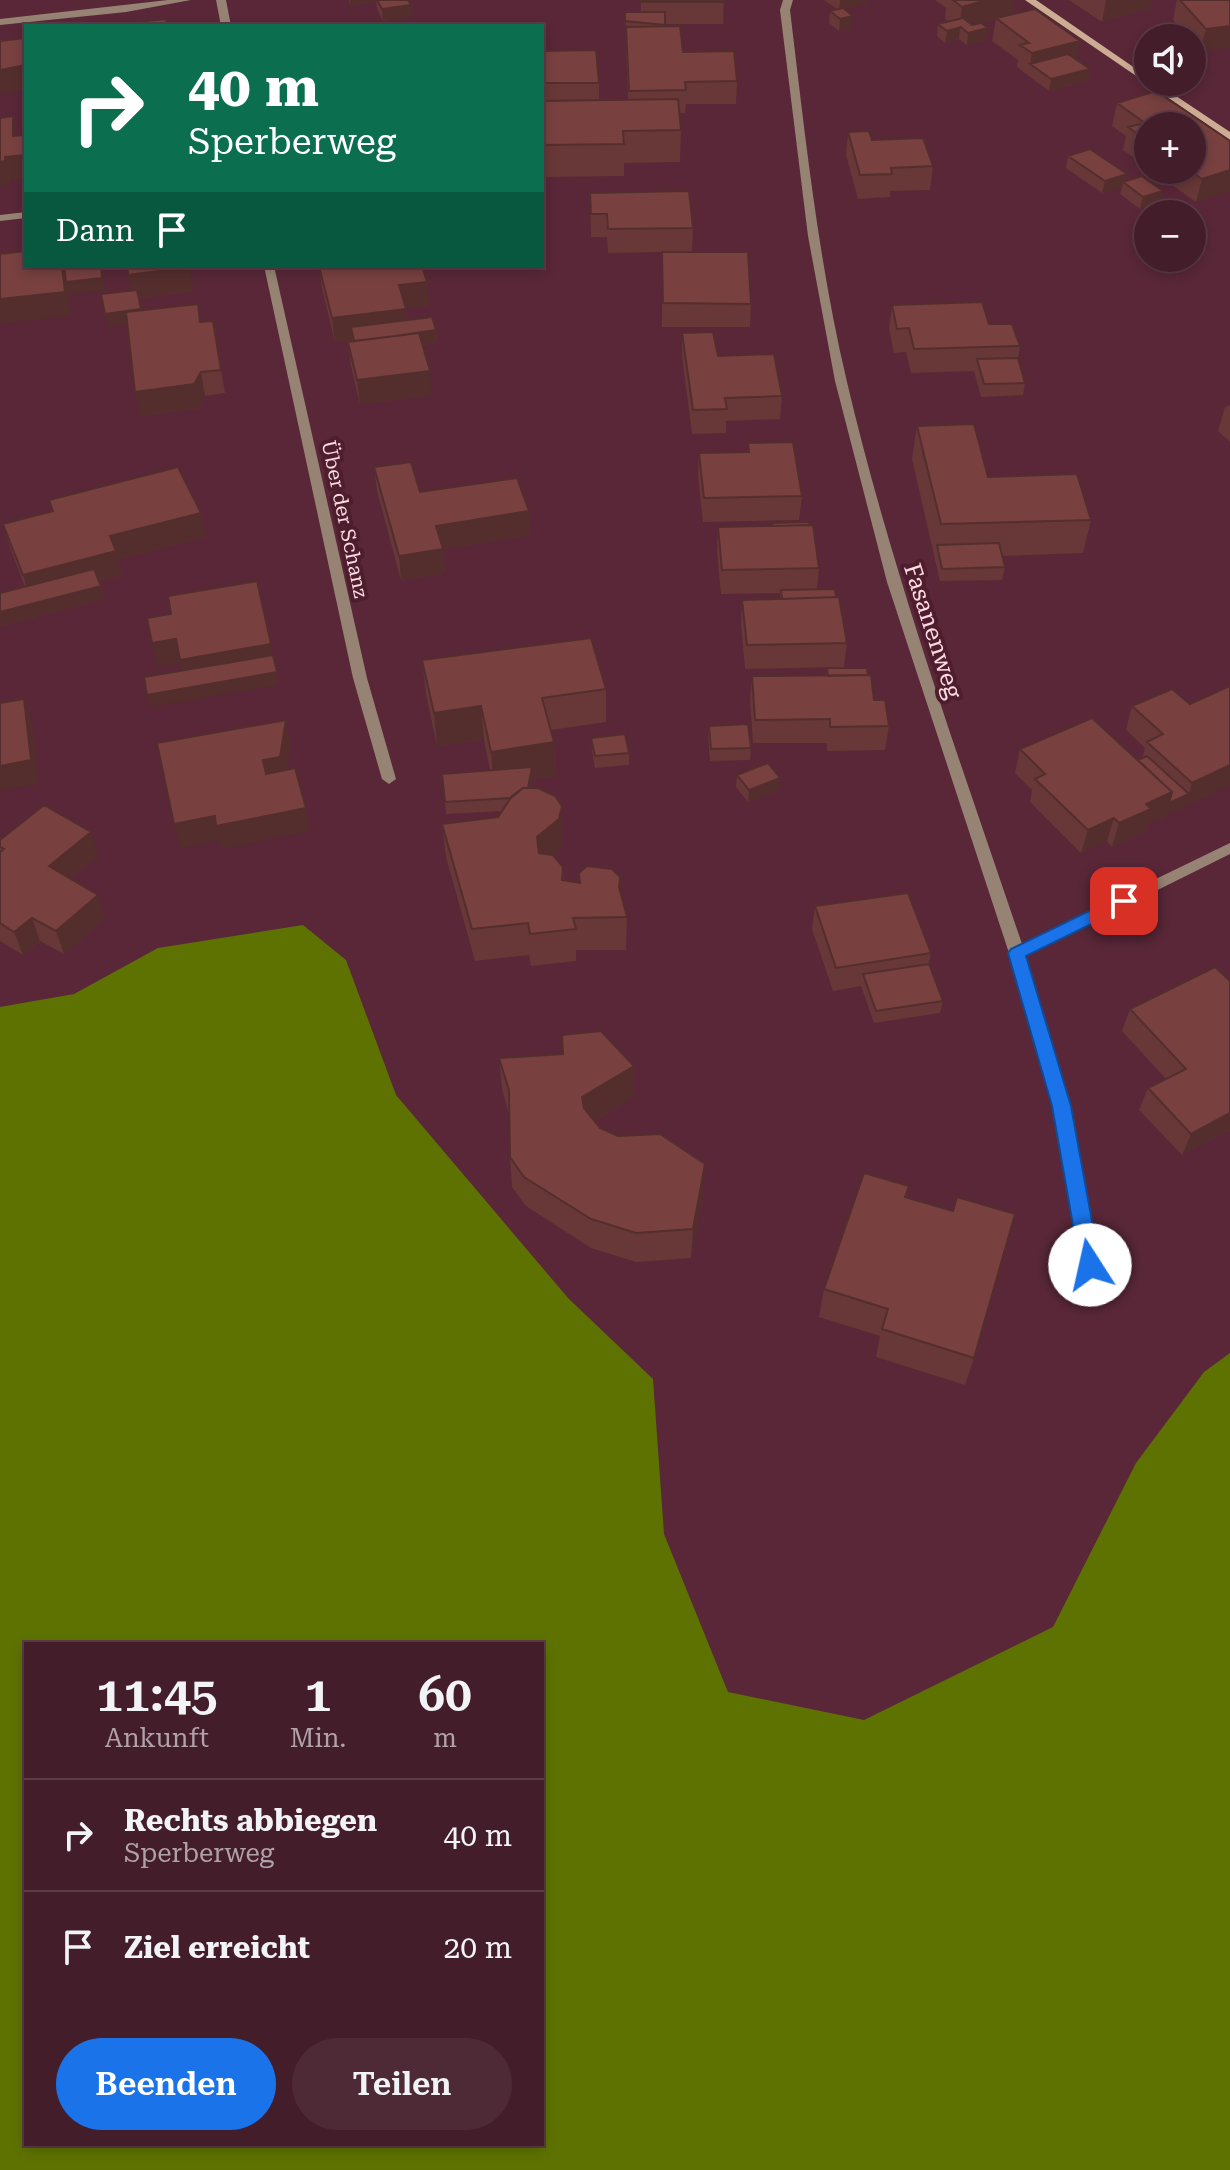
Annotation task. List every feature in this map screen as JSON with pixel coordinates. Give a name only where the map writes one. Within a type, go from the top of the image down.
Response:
[{"type":"street","points":[[0,22],[186,0]]},
{"type":"street","points":[[221,0],[226,24]]},
{"type":"street","name":"Fasanenweg","points":[[788,0],[785,10],[813,236],[841,381],[893,582],[1017,953],[1062,1106],[1090,1265]]},
{"type":"street","points":[[1030,0],[1134,72]]},
{"type":"street","points":[[1170,96],[1230,137]]},
{"type":"street","points":[[0,218],[24,215]]},
{"type":"street","name":"Über der Schanz","points":[[269,268],[360,678],[389,779]]},
{"type":"street","points":[[1017,953],[1230,848]]},
{"type":"green space","points":[[303,925],[346,960],[396,1095],[568,1298],[653,1379],[664,1534],[728,1692],[864,1720],[1053,1627],[1136,1463],[1204,1372],[1230,1353],[1230,2170],[0,2170],[0,1007],[74,994],[158,948]]},
{"type":"building","points":[[377,0],[408,0],[411,5],[382,9]]},
{"type":"building","points":[[724,0],[724,2],[641,2]]},
{"type":"building","points":[[953,0],[987,0],[962,7]]},
{"type":"building","points":[[1180,0],[1230,0],[1230,26],[1206,29],[1206,24],[1202,24]]},
{"type":"building","points":[[843,8],[853,16],[840,19],[830,11]]},
{"type":"building","points":[[1035,9],[1080,41],[1032,53],[1020,45],[1029,43],[996,18]]},
{"type":"building","points":[[625,12],[665,12],[665,25],[625,21]]},
{"type":"building","points":[[963,18],[972,25],[981,23],[988,28],[968,33],[961,27],[947,31],[938,24]]},
{"type":"building","points":[[166,19],[167,24],[118,24]]},
{"type":"building","points":[[680,26],[683,52],[734,51],[737,81],[685,82],[686,90],[629,91],[626,27]]},
{"type":"building","points":[[24,38],[24,65],[0,70],[0,41]]},
{"type":"building","points":[[596,50],[599,83],[544,83],[544,51]]},
{"type":"building","points":[[1068,54],[1090,69],[1051,79],[1030,64]]},
{"type":"building","points":[[1140,96],[1163,96],[1187,112],[1134,112],[1134,115],[1117,103]]},
{"type":"building","points":[[678,99],[681,130],[623,131],[624,144],[544,145],[544,101]]},
{"type":"building","points":[[13,116],[13,136],[24,135],[24,155],[5,157],[5,161],[0,162],[0,118]]},
{"type":"building","points":[[1206,125],[1230,141],[1230,170],[1206,178]]},
{"type":"building","points":[[869,131],[872,140],[923,138],[933,166],[891,168],[892,174],[860,175],[848,132]]},
{"type":"building","points":[[1090,149],[1127,174],[1105,181],[1068,156]]},
{"type":"building","points":[[1134,179],[1134,184],[1153,184],[1163,191],[1143,197],[1123,182]]},
{"type":"building","points":[[689,191],[693,228],[608,229],[607,214],[591,214],[590,193]]},
{"type":"building","points":[[24,251],[24,268],[62,268],[65,292],[0,299],[0,254]]},
{"type":"building","points":[[662,252],[748,252],[751,304],[663,303]]},
{"type":"building","points":[[64,268],[101,268],[102,278],[66,282]]},
{"type":"building","points":[[127,268],[182,268],[128,275]]},
{"type":"building","points":[[320,268],[423,268],[427,282],[399,285],[406,309],[332,318]]},
{"type":"building","points":[[137,290],[141,309],[105,314],[101,294]]},
{"type":"building","points":[[982,302],[989,324],[1012,324],[1020,346],[914,349],[909,328],[897,329],[892,305]]},
{"type":"building","points":[[198,304],[200,322],[213,321],[221,370],[201,372],[194,384],[135,392],[126,312]]},
{"type":"building","points":[[432,317],[436,330],[395,336],[354,341],[351,327]]},
{"type":"building","points":[[713,332],[718,356],[774,354],[782,396],[725,398],[727,409],[693,410],[682,333]]},
{"type":"building","points":[[419,333],[430,371],[357,380],[348,342]]},
{"type":"building","points":[[1018,358],[1025,383],[984,384],[977,359]]},
{"type":"building","points":[[974,424],[988,477],[1077,474],[1091,520],[941,524],[917,426]]},
{"type":"building","points":[[793,442],[802,496],[704,498],[699,453],[749,452],[748,443]]},
{"type":"building","points":[[411,462],[420,492],[517,478],[529,511],[436,526],[443,549],[399,556],[374,467]]},
{"type":"building","points":[[178,467],[201,513],[110,536],[116,551],[23,575],[3,524],[53,511],[49,500]]},
{"type":"building","points":[[809,522],[810,525],[772,526],[772,523]]},
{"type":"building","points":[[813,525],[819,568],[722,570],[718,527]]},
{"type":"building","points":[[999,543],[1005,567],[942,569],[937,545]]},
{"type":"building","points":[[94,569],[101,586],[0,612],[0,593]]},
{"type":"building","points":[[257,581],[271,644],[180,660],[176,639],[152,643],[147,618],[171,614],[168,596]]},
{"type":"building","points":[[835,589],[836,597],[782,599],[781,590]]},
{"type":"building","points":[[839,597],[847,643],[747,645],[742,600]]},
{"type":"building","points":[[591,638],[606,689],[542,698],[554,742],[491,752],[481,706],[434,713],[422,660]]},
{"type":"building","points":[[273,655],[277,672],[147,695],[144,677]]},
{"type":"building","points":[[827,668],[867,668],[868,675],[828,676]]},
{"type":"building","points":[[871,675],[874,700],[885,700],[889,726],[830,727],[830,719],[755,720],[752,676]]},
{"type":"building","points":[[1230,686],[1230,765],[1192,783],[1147,742],[1163,734],[1132,706],[1172,689],[1190,704]]},
{"type":"building","points":[[24,699],[31,760],[0,766],[0,703]]},
{"type":"building","points":[[1092,718],[1172,792],[1146,804],[1151,809],[1119,823],[1114,818],[1088,830],[1035,779],[1045,774],[1020,749]]},
{"type":"building","points":[[286,720],[280,757],[263,760],[266,774],[295,768],[306,808],[216,826],[215,816],[174,824],[157,743]]},
{"type":"building","points":[[748,724],[751,748],[711,749],[709,726]]},
{"type":"building","points":[[625,734],[629,753],[595,756],[591,738]]},
{"type":"building","points":[[1147,756],[1189,794],[1169,803],[1172,792],[1138,760]]},
{"type":"building","points":[[768,763],[780,778],[749,790],[737,775]]},
{"type":"building","points":[[532,767],[528,788],[523,788],[511,798],[445,802],[442,774]]},
{"type":"building","points":[[523,788],[538,788],[555,796],[562,806],[559,819],[537,837],[539,853],[553,855],[563,867],[562,880],[580,883],[579,873],[587,866],[612,869],[620,877],[619,887],[627,917],[573,918],[576,929],[530,934],[528,923],[472,929],[442,824],[498,817],[512,796]]},
{"type":"building","points":[[44,805],[91,832],[49,866],[98,895],[56,931],[32,918],[14,932],[0,923],[0,852],[4,849],[0,847],[0,840]]},
{"type":"building","points":[[908,893],[931,953],[836,968],[815,906]]},
{"type":"building","points":[[929,964],[943,1001],[876,1011],[863,974]]},
{"type":"building","points":[[1215,967],[1230,981],[1230,1113],[1191,1134],[1148,1088],[1186,1069],[1130,1009]]},
{"type":"building","points":[[601,1031],[634,1066],[582,1097],[584,1108],[600,1128],[618,1136],[660,1134],[705,1164],[693,1229],[636,1233],[591,1219],[524,1177],[510,1157],[509,1090],[499,1058],[563,1054],[562,1035]]},
{"type":"building","points":[[864,1173],[909,1186],[905,1197],[953,1211],[957,1197],[1015,1214],[974,1358],[882,1329],[888,1309],[824,1289]]},
{"type":"route","points":[[1090,1265],[1062,1106],[1017,953],[1124,901]]}]
